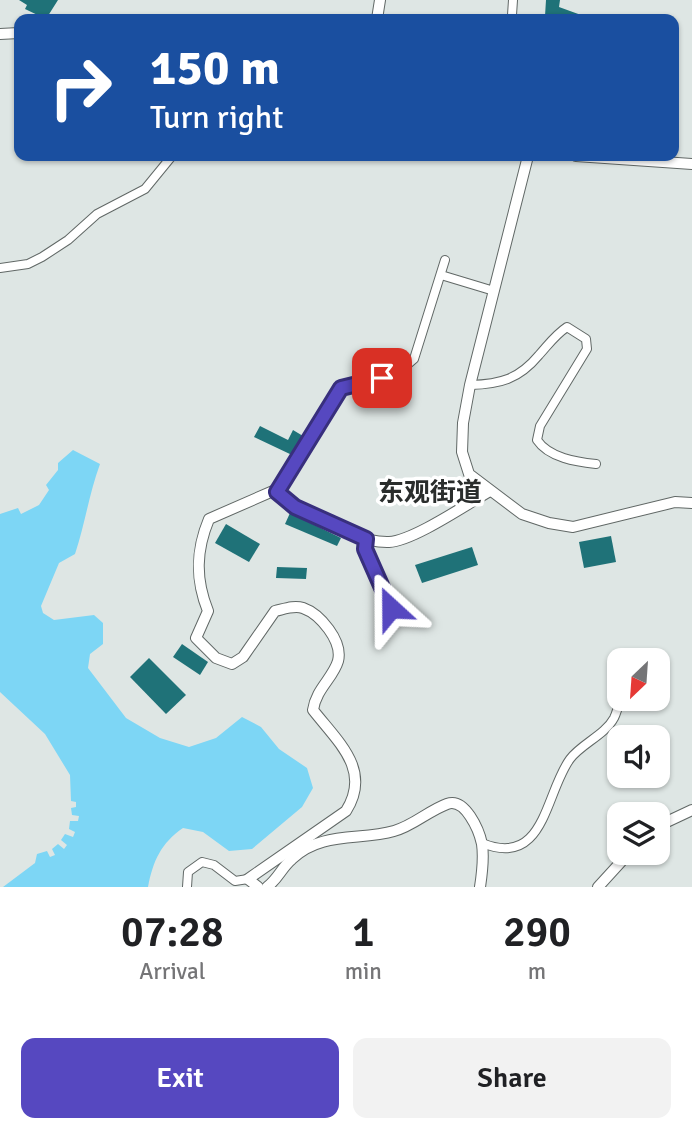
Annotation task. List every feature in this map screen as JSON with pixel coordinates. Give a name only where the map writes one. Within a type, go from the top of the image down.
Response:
[{"type":"street","points":[[0,268],[28,264],[42,257],[68,240],[97,214],[145,189],[168,161]]},
{"type":"street","points":[[527,161],[470,384],[463,423],[462,452],[469,474],[522,514],[573,527],[675,502],[692,503]]},
{"type":"street","points":[[648,161],[692,164]]},
{"type":"street","points":[[277,492],[341,388],[400,371],[414,359],[445,260]]},
{"type":"street","points":[[441,275],[494,291]]},
{"type":"street","points":[[470,384],[506,382],[520,374],[556,334],[567,327],[574,330],[586,339],[587,349],[540,426],[537,440],[552,452],[576,462],[596,464]]},
{"type":"street","points":[[187,887],[188,872],[201,862],[214,864],[234,881],[248,879],[346,811],[354,799],[357,785],[355,768],[348,755],[313,710],[314,701],[338,661],[338,646],[315,615],[301,607],[275,611],[243,657],[232,663],[216,658],[196,638],[208,611],[198,583],[197,568],[203,533],[209,519],[273,491],[295,507],[366,539],[391,542],[408,537],[490,491]]},
{"type":"street","points":[[366,539],[365,549],[391,608]]},
{"type":"street","points":[[482,843],[496,849],[528,842],[541,824],[570,759],[613,720],[617,711]]},
{"type":"street","points":[[267,887],[278,879],[291,859],[309,847],[355,835],[392,832],[449,803],[461,805],[469,814],[482,843],[480,887]]},
{"type":"street","points":[[670,820],[692,810]]},
{"type":"street","points":[[598,887],[619,865]]},
{"type":"street","points":[[248,879],[258,887]]},
{"type":"water","points":[[73,450],[100,464],[75,554],[59,563],[41,606],[43,613],[54,620],[94,615],[103,623],[103,644],[90,654],[88,668],[126,718],[160,738],[189,747],[216,738],[242,717],[261,727],[279,749],[307,768],[313,788],[302,807],[252,849],[229,851],[203,832],[183,828],[159,853],[148,887],[3,887],[35,863],[37,854],[47,851],[50,857],[55,855],[52,849],[58,844],[64,849],[67,845],[61,840],[65,834],[73,837],[75,832],[69,829],[70,821],[78,821],[79,816],[72,815],[71,808],[76,807],[76,802],[71,801],[70,775],[45,734],[0,692],[0,514],[18,508],[21,514],[39,505],[49,490],[46,485],[58,470],[58,463]]},
{"type":"building","points":[[19,0],[58,0],[49,14],[36,14],[25,9],[27,5]]},
{"type":"building","points":[[546,0],[560,0],[559,7],[578,14],[545,14]]},
{"type":"building","points":[[260,426],[288,440],[293,430],[303,436],[292,455],[254,437]]},
{"type":"building","points":[[290,513],[341,538],[337,546],[285,524]]},
{"type":"building","points":[[226,524],[260,544],[249,562],[215,543]]},
{"type":"building","points":[[611,536],[616,562],[584,568],[579,542]]},
{"type":"building","points":[[472,547],[478,565],[422,583],[415,565]]},
{"type":"building","points":[[277,567],[307,568],[306,579],[276,578]]},
{"type":"building","points":[[182,644],[208,662],[200,675],[173,657]]},
{"type":"building","points":[[149,658],[186,695],[166,714],[130,677]]},
{"type":"district","name":"东观街道","points":[[430,493]]},
{"type":"route","points":[[382,378],[341,388],[277,492],[295,507],[366,539],[365,549],[391,608]]}]
